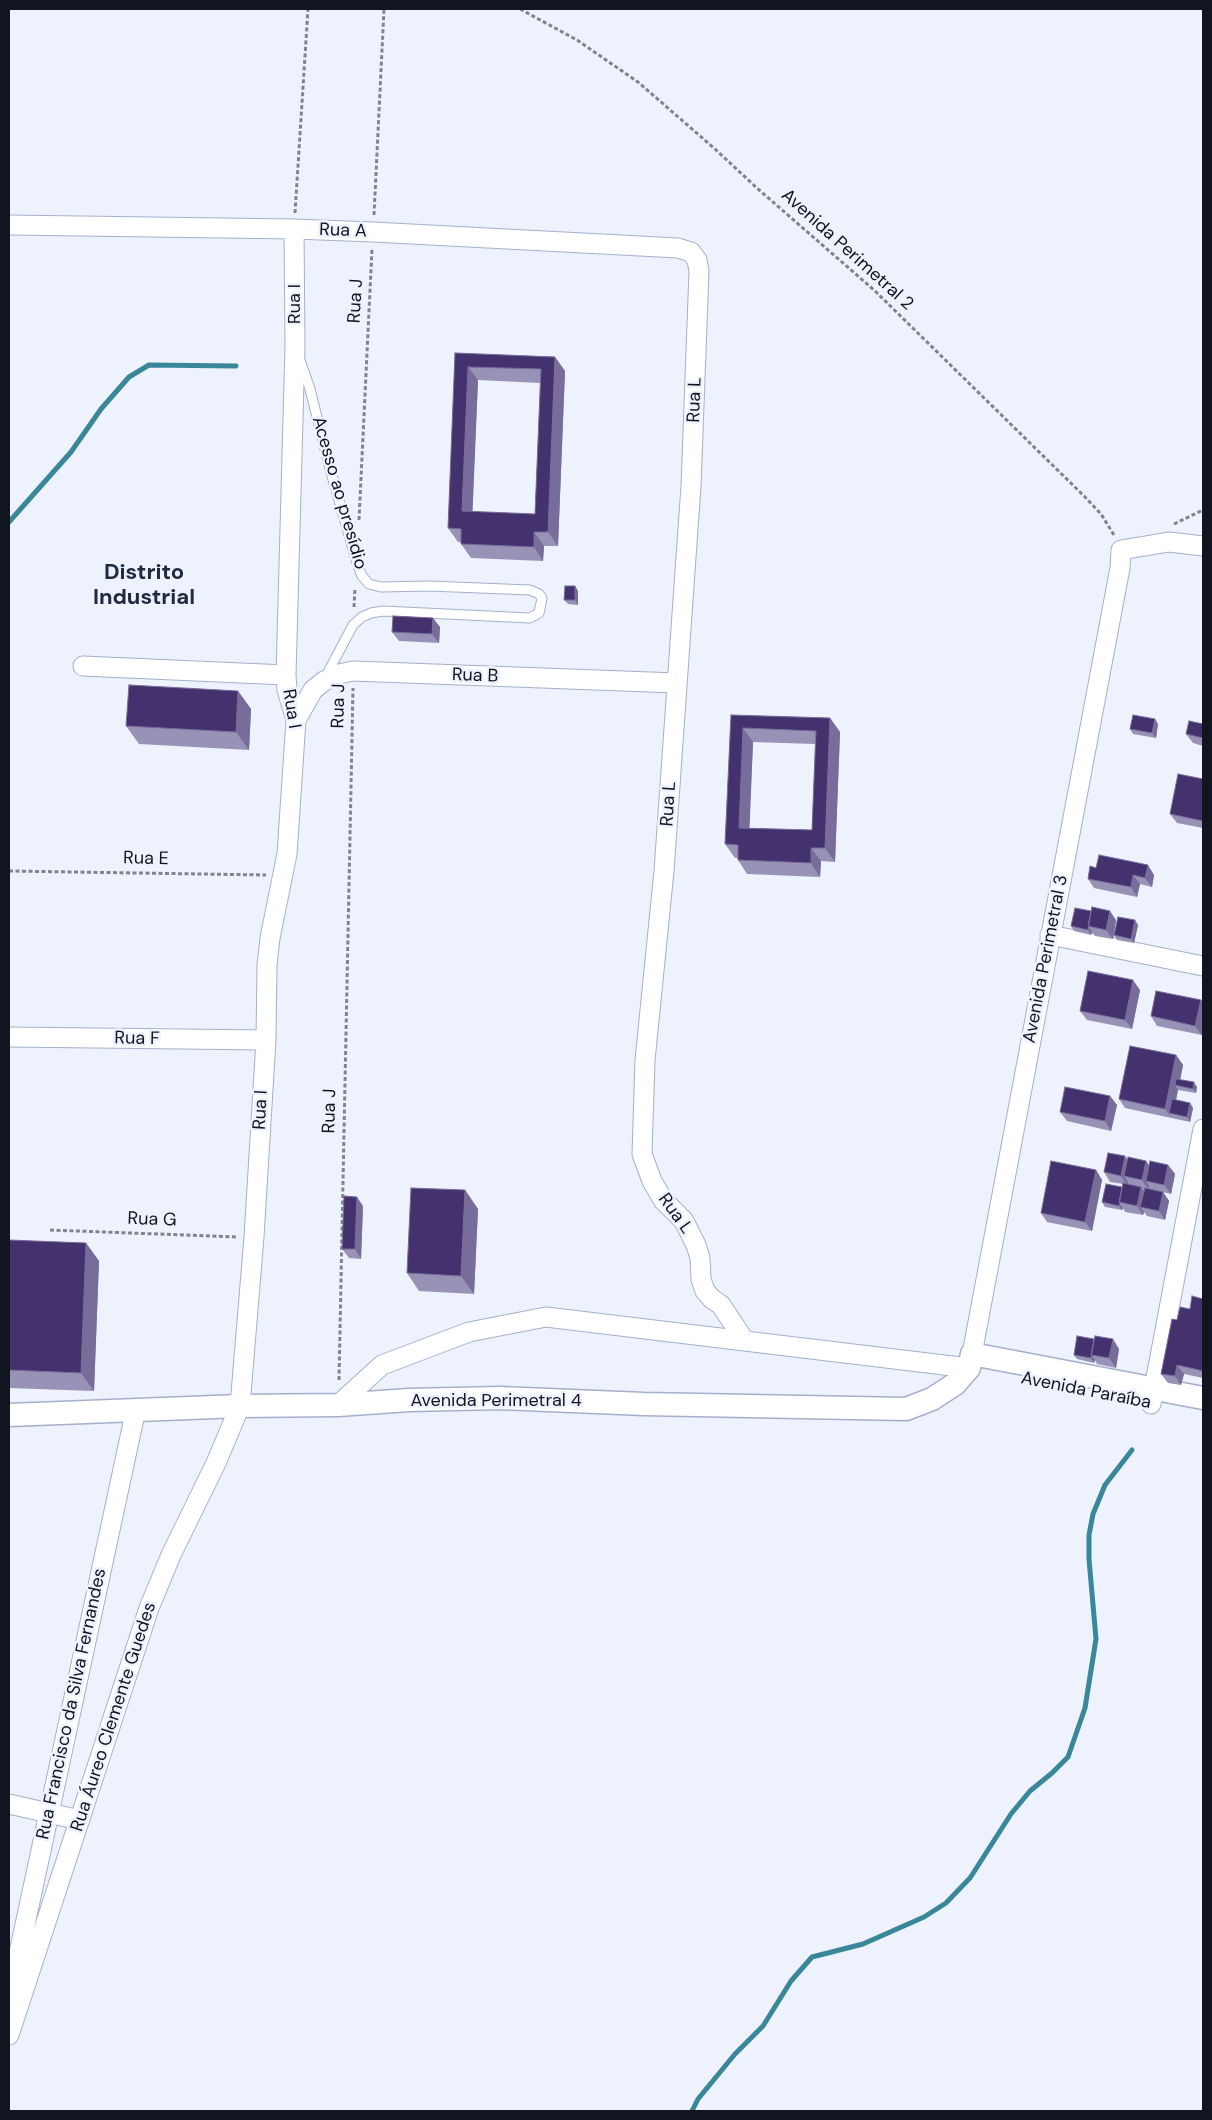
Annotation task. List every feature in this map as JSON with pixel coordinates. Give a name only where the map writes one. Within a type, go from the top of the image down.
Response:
[{"type":"street","name":"Rua A","points":[[9,225],[294,229],[678,248]]},
{"type":"street","name":"Rua I","points":[[240,1406],[254,1238],[270,938],[284,876],[296,720],[287,690],[286,675],[295,346],[294,229]]},
{"type":"street","name":"Rua L","points":[[678,248],[691,252],[697,260],[699,271],[696,397],[664,871],[645,1060],[642,1154],[652,1181],[663,1200],[684,1221],[696,1245],[700,1258],[701,1280],[705,1291],[721,1305],[744,1340]]},
{"type":"street","points":[[1121,550],[1169,542],[1203,546]]},
{"type":"street","name":"Avenida Perimetral 3","points":[[971,1361],[1120,568],[1121,550]]},
{"type":"street","points":[[83,666],[286,675]]},
{"type":"street","name":"Rua B","points":[[296,720],[313,690],[324,681],[353,671],[677,684]]},
{"type":"street","points":[[1050,935],[1203,966]]},
{"type":"street","name":"Rua F","points":[[9,1037],[266,1040]]},
{"type":"street","points":[[1152,1396],[1203,1129]]},
{"type":"street","points":[[338,1405],[382,1365],[469,1332],[546,1317],[744,1340],[971,1361]]},
{"type":"street","name":"Avenida Perimetral 4","points":[[10,1414],[240,1406],[338,1405],[410,1400],[500,1398],[654,1404],[906,1409],[946,1392],[971,1361]]},
{"type":"street","name":"Avenida Paraíba","points":[[971,1361],[1152,1396],[1203,1414]]},
{"type":"street","name":"Avenida Paraíba","points":[[1152,1396],[1203,1398]]},
{"type":"street","name":"Rua Áureo Clemente Guedes","points":[[9,2036],[149,1608],[171,1556],[216,1463],[240,1406]]},
{"type":"street","name":"Rua Francisco da Silva Fernandes","points":[[9,1999],[136,1409]]},
{"type":"street","points":[[9,1804],[80,1820]]},
{"type":"lane","name":"Acesso ao presídio","points":[[295,346],[310,388],[356,563],[362,576],[369,584],[380,587],[429,586],[530,590],[539,594],[542,598],[539,613],[530,618],[383,611],[362,617],[353,625]]},
{"type":"lane","points":[[324,681],[353,625]]},
{"type":"path","points":[[294,229],[308,9]]},
{"type":"path","name":"Rua J","points":[[358,524],[384,9]]},
{"type":"path","name":"Avenida Perimetral 2","points":[[520,9],[577,40],[638,82],[874,290],[1084,496],[1105,520],[1121,550]]},
{"type":"path","points":[[353,625],[356,563]]},
{"type":"path","name":"Rua J","points":[[338,1405],[353,671]]},
{"type":"path","name":"Rua E","points":[[9,871],[284,876]]},
{"type":"path","name":"Rua G","points":[[50,1230],[254,1238]]},
{"type":"building","points":[[455,353],[555,357],[548,532],[534,532],[534,547],[461,544],[461,529],[448,528]],"holes":[[[468,367],[541,369],[535,514],[462,511]]]},
{"type":"building","points":[[565,586],[575,586],[575,600],[564,600]]},
{"type":"building","points":[[393,616],[433,618],[432,634],[392,632]]},
{"type":"building","points":[[129,685],[238,691],[236,732],[126,726]]},
{"type":"building","points":[[731,715],[830,718],[825,848],[811,848],[811,863],[738,860],[738,845],[725,844]],"holes":[[[743,728],[816,731],[812,830],[739,828]]]},
{"type":"building","points":[[1133,715],[1155,719],[1152,733],[1130,729]]},
{"type":"building","points":[[1189,721],[1203,724],[1203,738],[1186,734]]},
{"type":"building","points":[[1178,774],[1203,779],[1203,821],[1170,814]]},
{"type":"building","points":[[1099,855],[1148,865],[1145,878],[1133,875],[1131,887],[1088,879],[1090,866],[1096,868]]},
{"type":"building","points":[[1092,907],[1110,911],[1106,930],[1088,926]]},
{"type":"building","points":[[1075,908],[1091,911],[1088,930],[1071,926]]},
{"type":"building","points":[[1118,917],[1135,920],[1131,939],[1114,935]]},
{"type":"building","points":[[1088,971],[1133,980],[1125,1020],[1080,1011]]},
{"type":"building","points":[[1156,991],[1201,1000],[1195,1026],[1151,1016]]},
{"type":"building","points":[[1130,1046],[1176,1055],[1165,1109],[1119,1099]]},
{"type":"building","points":[[1176,1079],[1194,1082],[1193,1089],[1175,1085]]},
{"type":"building","points":[[1065,1087],[1110,1096],[1105,1121],[1060,1112]]},
{"type":"building","points":[[1172,1099],[1190,1103],[1187,1117],[1169,1113]]},
{"type":"building","points":[[1108,1153],[1125,1156],[1121,1176],[1104,1172]]},
{"type":"building","points":[[1128,1157],[1146,1161],[1142,1180],[1124,1176]]},
{"type":"building","points":[[1051,1161],[1096,1170],[1085,1222],[1041,1213]]},
{"type":"building","points":[[1150,1161],[1168,1165],[1164,1185],[1146,1181]]},
{"type":"building","points":[[1123,1183],[1141,1187],[1137,1206],[1119,1202]]},
{"type":"building","points":[[1106,1184],[1122,1187],[1119,1206],[1102,1202]]},
{"type":"building","points":[[411,1188],[465,1190],[461,1276],[407,1273]]},
{"type":"building","points":[[1145,1188],[1163,1192],[1159,1211],[1140,1207]]},
{"type":"building","points":[[344,1196],[357,1197],[355,1249],[342,1249]]},
{"type":"building","points":[[9,1240],[86,1243],[81,1373],[9,1370]]},
{"type":"building","points":[[1192,1296],[1203,1299],[1203,1371],[1177,1365],[1175,1376],[1161,1374],[1172,1319],[1177,1320],[1180,1307],[1190,1309]]},
{"type":"building","points":[[1077,1336],[1094,1339],[1091,1358],[1074,1355]]},
{"type":"building","points":[[1095,1336],[1113,1339],[1109,1358],[1091,1355]]},
{"type":"waterway","points":[[9,522],[71,452],[101,409],[129,377],[149,365],[236,366]]},
{"type":"waterway","points":[[692,2111],[698,2099],[735,2054],[763,2026],[791,1981],[812,1957],[863,1944],[924,1917],[946,1903],[970,1878],[1011,1814],[1030,1791],[1068,1757],[1085,1708],[1096,1639],[1089,1559],[1089,1535],[1093,1514],[1105,1485],[1132,1450]]},
{"type":"district","name":"Distrito Industrial","points":[[144,586]]}]
